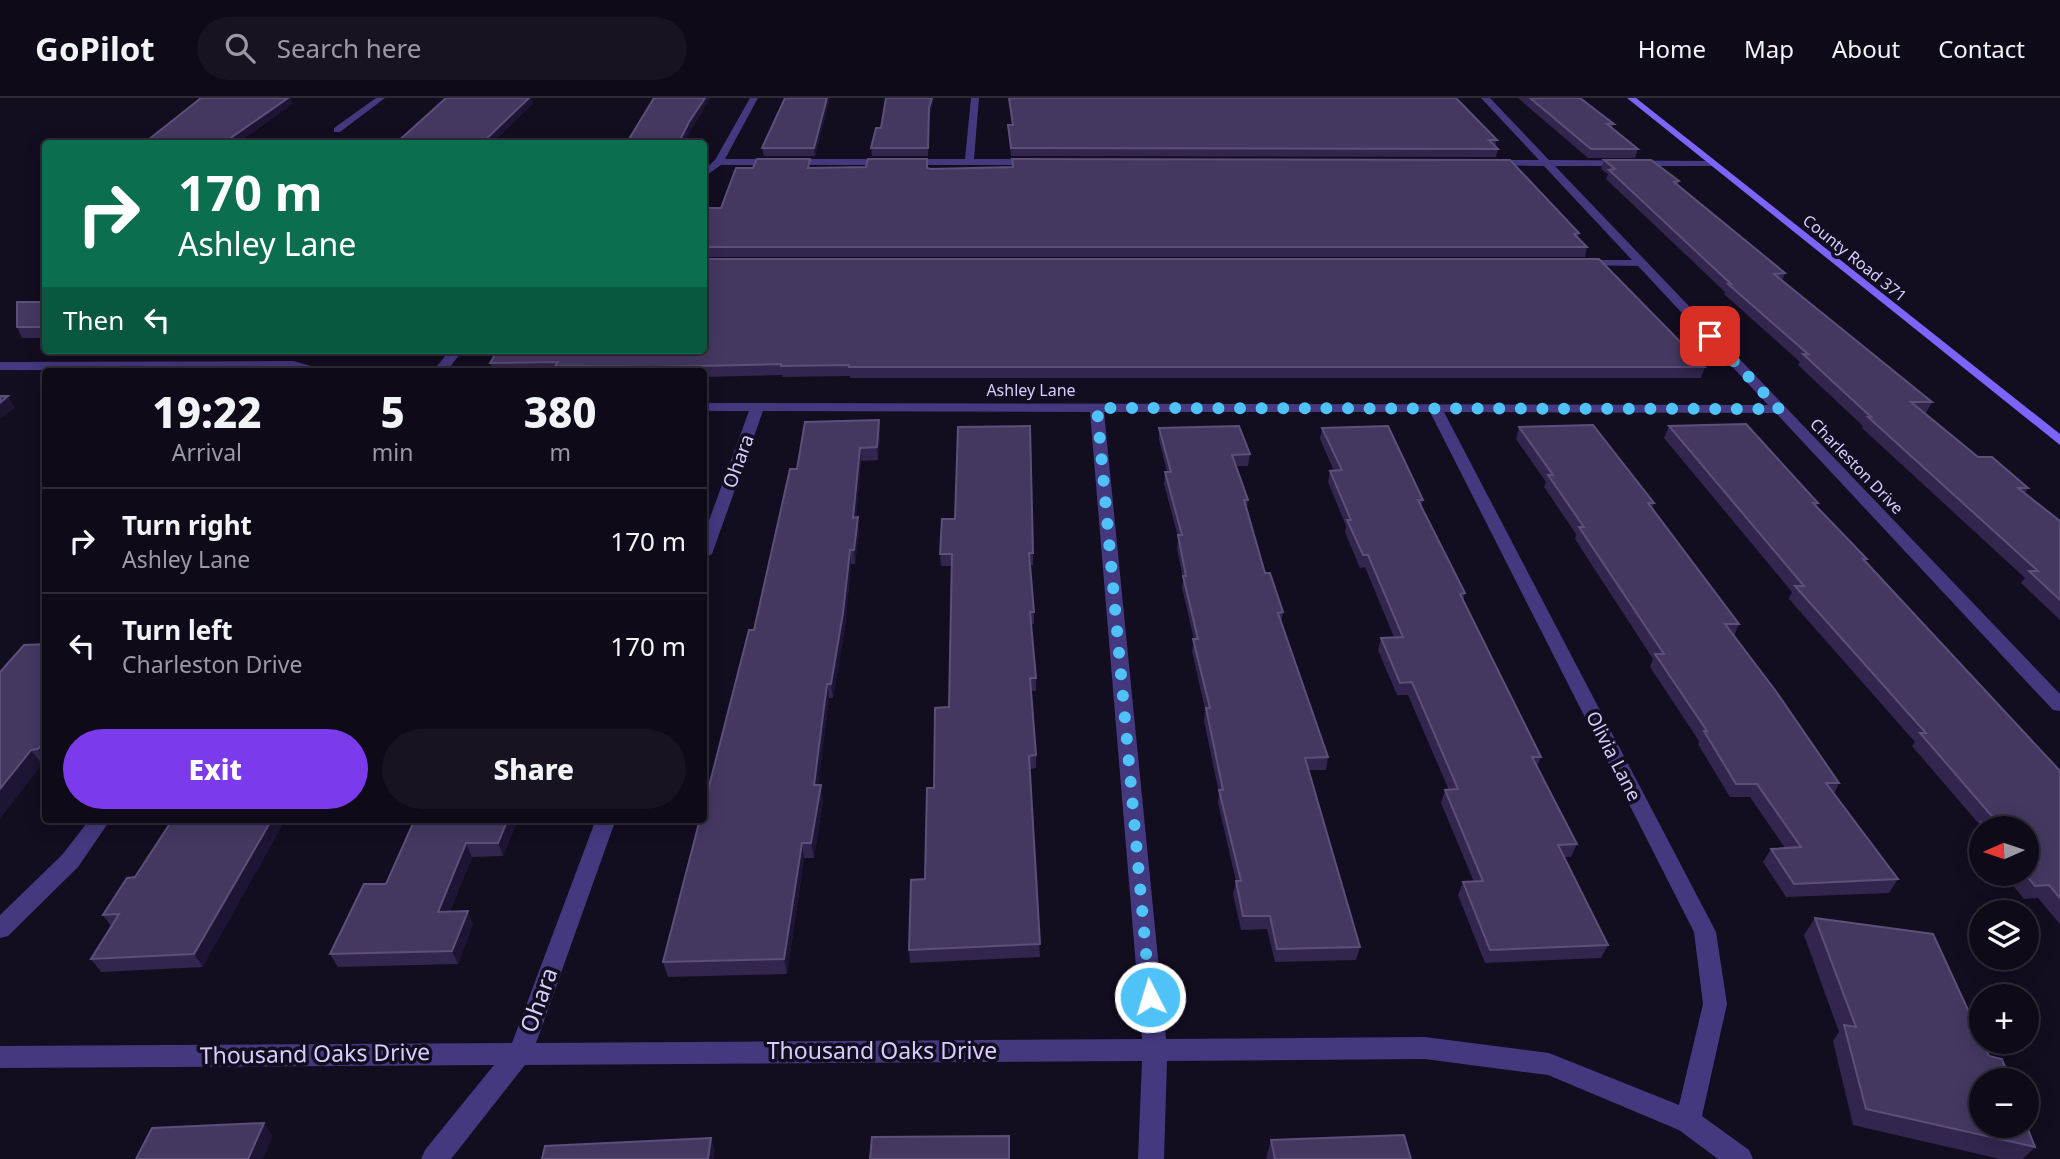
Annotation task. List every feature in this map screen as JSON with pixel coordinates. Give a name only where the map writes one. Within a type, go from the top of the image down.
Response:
[{"type":"street","points":[[337,130],[381,98]]},
{"type":"street","points":[[707,172],[719,162],[754,98]]},
{"type":"street","points":[[969,162],[975,98]]},
{"type":"street","name":"Charleston Drive","points":[[1485,98],[2060,705]]},
{"type":"street","name":"County Road 371","points":[[1630,98],[2060,441]]},
{"type":"street","points":[[719,162],[1051,162]]},
{"type":"street","points":[[1476,163],[1711,163]]},
{"type":"street","points":[[1570,263],[1640,264]]},
{"type":"street","points":[[442,368],[454,354]]},
{"type":"street","points":[[0,366],[293,365],[308,368]]},
{"type":"street","name":"Ashley Lane","points":[[707,407],[1779,409]]},
{"type":"street","name":"Ohara","points":[[707,546],[757,408]]},
{"type":"street","points":[[1097,408],[1155,1051],[1151,1159]]},
{"type":"street","name":"Olivia Lane","points":[[1435,409],[1705,932],[1715,1004],[1688,1121]]},
{"type":"street","points":[[0,929],[70,861],[98,823]]},
{"type":"street","name":"Ohara","points":[[434,1159],[521,1051],[605,823]]},
{"type":"street","name":"Thousand Oaks Drive","points":[[0,1057],[521,1051],[1155,1051],[1426,1048],[1549,1064],[1688,1121],[1740,1159]]},
{"type":"building","points":[[201,98],[288,98],[228,140],[148,140]]},
{"type":"building","points":[[446,98],[529,98],[485,140],[399,140]]},
{"type":"building","points":[[654,98],[705,98],[680,140],[628,140]]},
{"type":"building","points":[[785,98],[827,98],[814,148],[762,148]]},
{"type":"building","points":[[886,98],[932,98],[929,108],[928,148],[871,148],[876,128],[881,128]]},
{"type":"building","points":[[1009,98],[1456,98],[1497,140],[1489,140],[1498,149],[1011,148],[1008,125],[1013,125]]},
{"type":"building","points":[[1530,98],[1580,98],[1614,124],[1607,124],[1638,149],[1591,149]]},
{"type":"building","points":[[757,159],[810,159],[808,168],[866,167],[868,159],[927,159],[927,168],[931,169],[1013,167],[1012,159],[1510,160],[1579,233],[1574,234],[1587,247],[707,247],[707,208],[721,208],[736,168],[753,168]]},
{"type":"building","points":[[1604,160],[1651,160],[1679,181],[1674,182],[1785,273],[1774,274],[1932,402],[1911,402],[1978,457],[1992,457],[2028,488],[2018,488],[2060,521],[2060,600],[2029,571],[2038,571],[1868,417],[1871,417],[1803,354],[1808,354],[1728,284],[1731,284],[1609,170],[1615,169]]},
{"type":"building","points":[[707,259],[1599,259],[1705,367],[849,367],[781,364],[656,367],[555,366],[558,362],[490,363],[496,354],[707,354]]},
{"type":"building","points":[[17,302],[42,302],[42,327],[17,327]]},
{"type":"building","points":[[879,420],[877,447],[860,448],[853,518],[858,517],[854,550],[850,550],[831,684],[827,684],[814,785],[821,785],[811,843],[802,843],[784,959],[663,962],[699,823],[707,823],[707,794],[749,630],[754,630],[790,469],[797,469],[805,422]]},
{"type":"building","points":[[1746,424],[1818,503],[1813,503],[1867,559],[1863,559],[2060,771],[2060,898],[2049,885],[2039,886],[2039,816],[1992,816],[1920,733],[1926,733],[1795,586],[1804,586],[1669,426]]},
{"type":"building","points":[[1593,425],[1654,503],[1648,503],[1739,624],[1725,624],[1775,690],[1839,783],[1826,783],[1898,879],[1794,884],[1771,849],[1801,847],[1757,784],[1736,784],[1704,731],[1707,731],[1655,654],[1664,654],[1579,527],[1584,527],[1548,475],[1553,475],[1519,427]]},
{"type":"building","points":[[1030,426],[1033,553],[1029,553],[1034,612],[1030,612],[1036,678],[1030,678],[1036,755],[1029,756],[1040,944],[909,950],[911,880],[925,879],[927,788],[934,788],[935,708],[949,707],[952,554],[940,554],[942,519],[955,519],[958,427]]},
{"type":"building","points":[[1239,426],[1250,454],[1232,455],[1248,500],[1244,500],[1265,573],[1270,573],[1283,612],[1278,613],[1328,757],[1305,758],[1360,947],[1277,949],[1270,916],[1243,916],[1236,881],[1241,881],[1219,790],[1223,790],[1206,708],[1210,708],[1193,639],[1198,639],[1183,576],[1186,576],[1178,535],[1182,535],[1165,472],[1171,472],[1159,428]]},
{"type":"building","points":[[1388,426],[1423,500],[1418,500],[1465,593],[1460,594],[1541,757],[1532,757],[1577,844],[1558,845],[1608,945],[1490,950],[1463,882],[1483,881],[1445,790],[1458,789],[1412,682],[1400,683],[1381,638],[1403,637],[1368,555],[1363,555],[1347,520],[1351,520],[1330,471],[1342,470],[1322,428]]},
{"type":"building","points":[[42,644],[42,744],[38,749],[31,750],[0,789],[0,672],[24,645]]},
{"type":"building","points":[[170,823],[270,823],[194,954],[91,959],[119,914],[103,915],[127,878],[135,877]]},
{"type":"building","points":[[413,823],[506,823],[498,843],[466,843],[438,912],[468,911],[452,951],[330,954],[364,884],[386,884]]},
{"type":"building","points":[[1815,918],[1933,934],[1969,1012],[1969,1054],[1988,1054],[2002,1059],[2005,1068],[1969,1068],[1969,1132],[1866,1109],[1844,1025],[1856,1027]]},
{"type":"building","points":[[264,1123],[248,1159],[136,1159],[152,1128]]},
{"type":"building","points":[[1404,1135],[1411,1159],[1275,1159],[1271,1140]]},
{"type":"building","points":[[1009,1136],[1009,1159],[870,1159],[872,1137]]},
{"type":"building","points":[[711,1138],[708,1159],[542,1159],[545,1146]]},
{"type":"building","points":[[1995,1138],[2031,1138],[2035,1147]]},
{"type":"route","points":[[1150,997],[1097,408],[1779,409],[1710,336]]}]
